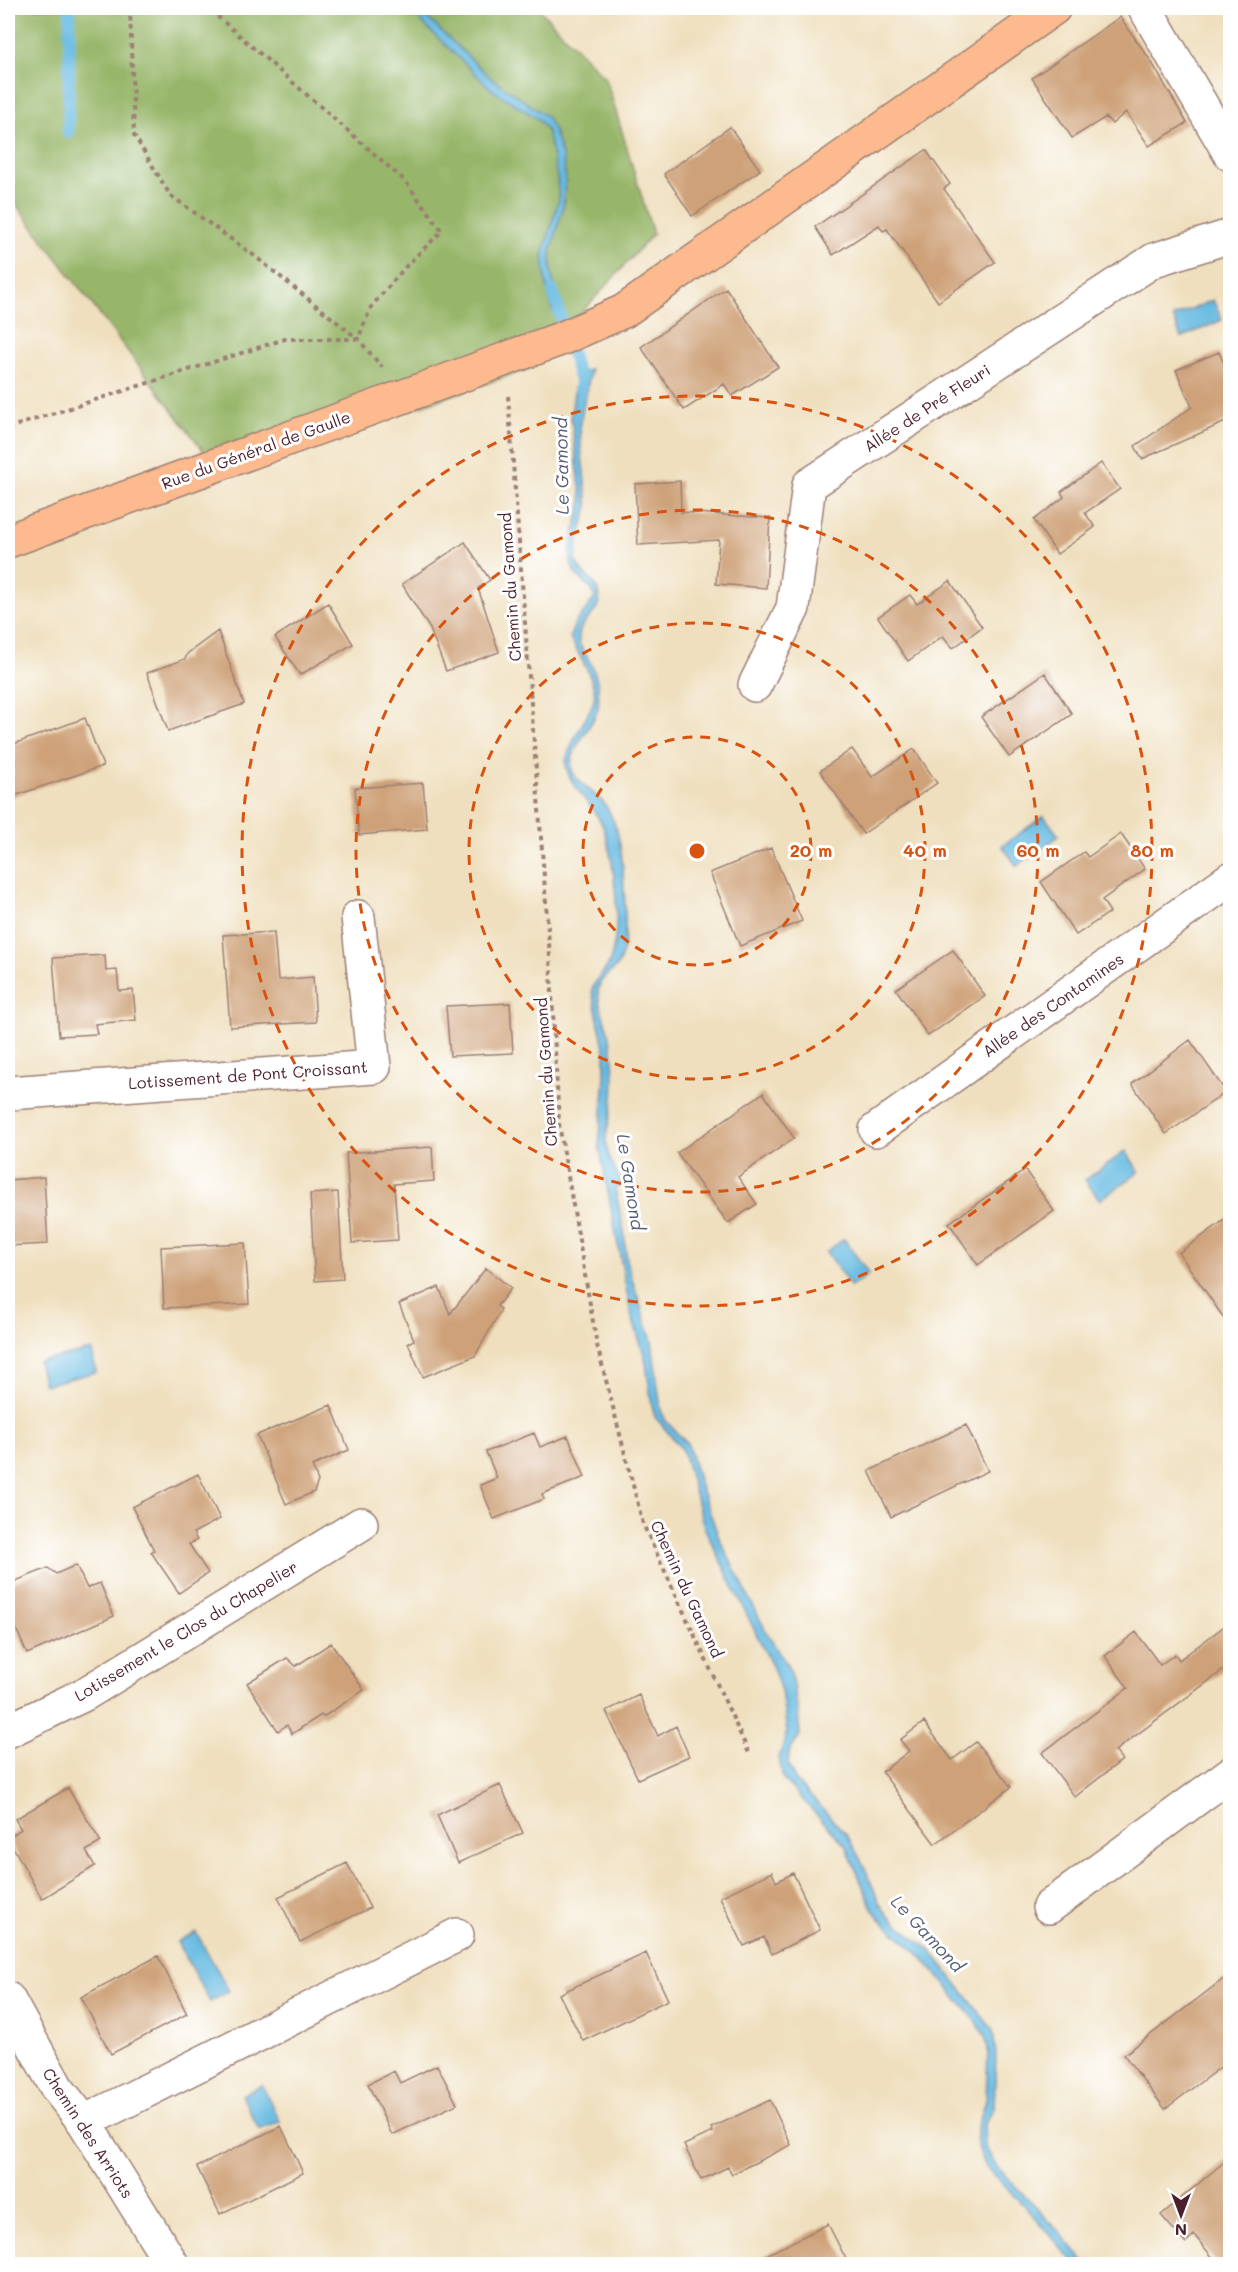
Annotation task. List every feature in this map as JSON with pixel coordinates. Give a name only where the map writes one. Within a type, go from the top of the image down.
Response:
[{"type":"main road","name":"Rue du Général de Gaulle","points":[[8,541],[564,338],[624,311],[1054,8]]},
{"type":"street","points":[[1145,8],[1230,154]]},
{"type":"street","name":"Allée de Pré Fleuri","points":[[755,685],[793,608],[809,485],[1154,260],[1230,236]]},
{"type":"street","name":"Allée des Contamines","points":[[876,1130],[1230,879]]},
{"type":"street","name":"Lotissement de Pont Croissant","points":[[8,1093],[375,1067],[357,917]]},
{"type":"street","name":"Lotissement le Clos du Chapelier","points":[[8,1731],[85,1694],[361,1524]]},
{"type":"street","points":[[1049,1907],[1230,1774]]},
{"type":"street","points":[[84,2122],[457,1935]]},
{"type":"street","name":"Chemin des Arriots","points":[[8,1999],[57,2088],[84,2122],[172,2265]]},
{"type":"path","points":[[130,8],[134,135],[170,195],[256,257],[357,339],[406,394]]},
{"type":"path","points":[[208,8],[405,181],[442,231],[407,265],[371,307],[357,339]]},
{"type":"path","points":[[8,428],[285,339],[357,339]]},
{"type":"path","name":"Chemin du Gamond","points":[[505,358],[548,933],[559,1124],[597,1345],[643,1524],[749,1753]]},
{"type":"green space","points":[[8,8],[538,8],[606,79],[653,234],[531,368],[222,475],[8,194]]},
{"type":"water","points":[[407,8],[417,8],[491,78],[546,116],[553,129],[562,155],[566,179],[563,208],[551,251],[551,272],[559,305],[552,310],[543,255],[559,199],[557,176],[547,131],[538,119],[492,90]]},
{"type":"water","points":[[1213,300],[1222,320],[1181,338],[1173,317]]},
{"type":"water","points":[[591,369],[580,423],[588,507],[578,541],[576,562],[583,573],[595,584],[600,596],[596,609],[581,627],[579,639],[595,674],[599,702],[596,715],[573,754],[572,770],[577,779],[606,806],[615,825],[622,857],[625,918],[623,950],[617,966],[600,983],[598,992],[610,1037],[614,1084],[606,1143],[610,1159],[623,1185],[615,1188],[624,1231],[627,1263],[652,1342],[661,1410],[666,1421],[688,1445],[720,1540],[768,1635],[790,1670],[800,1735],[789,1753],[788,1765],[796,1781],[847,1835],[887,1914],[932,1952],[993,2030],[996,2055],[994,2108],[984,2125],[985,2147],[997,2167],[1087,2264],[1075,2264],[1033,2215],[986,2167],[977,2141],[977,2128],[986,2100],[988,2049],[985,2036],[976,2021],[921,1956],[873,1910],[846,1846],[783,1779],[779,1758],[787,1732],[781,1691],[773,1668],[704,1527],[681,1448],[655,1417],[645,1357],[631,1314],[599,1145],[605,1052],[592,991],[595,982],[608,965],[614,946],[616,895],[614,877],[604,829],[595,812],[571,779],[566,762],[571,745],[594,699],[590,677],[570,637],[575,623],[595,598],[592,590],[574,572],[570,549],[582,502],[571,417],[576,374]]},
{"type":"water","points":[[1044,816],[1059,836],[1017,866],[1002,846]]},
{"type":"water","points":[[1126,1151],[1139,1172],[1100,1200],[1085,1180]]},
{"type":"water","points":[[844,1239],[869,1274],[851,1287],[826,1252]]},
{"type":"water","points":[[92,1350],[96,1372],[44,1385],[38,1362]]},
{"type":"water","points":[[196,1932],[229,1991],[210,2002],[177,1942]]},
{"type":"water","points":[[262,2085],[280,2121],[259,2130],[242,2095]]},
{"type":"building","points":[[1120,17],[1151,61],[1187,123],[1149,146],[1126,112],[1112,124],[1106,117],[1072,138],[1032,78]]},
{"type":"building","points":[[730,127],[760,170],[692,216],[664,174]]},
{"type":"building","points":[[926,150],[950,184],[944,189],[995,262],[938,302],[887,229],[883,231],[879,225],[833,255],[815,227]]},
{"type":"building","points":[[726,288],[778,367],[732,396],[724,384],[684,410],[641,347]]},
{"type":"building","points":[[1219,352],[1230,378],[1230,420],[1142,459],[1135,446],[1192,407],[1176,370]]},
{"type":"building","points":[[1101,463],[1120,489],[1085,513],[1095,527],[1057,554],[1034,520],[1064,497],[1061,492]]},
{"type":"building","points":[[680,481],[681,512],[770,518],[766,588],[716,584],[719,540],[638,545],[635,484]]},
{"type":"building","points":[[465,542],[490,580],[478,588],[499,652],[446,671],[430,629],[402,584]]},
{"type":"building","points":[[950,581],[982,627],[953,648],[943,636],[908,661],[878,617],[910,595],[917,604]]},
{"type":"building","points":[[328,603],[353,644],[300,675],[275,637]]},
{"type":"building","points":[[218,631],[244,704],[168,731],[147,673],[185,659],[188,653]]},
{"type":"building","points":[[1045,673],[1072,714],[1009,757],[981,717]]},
{"type":"building","points":[[85,718],[103,766],[8,798],[8,746]]},
{"type":"building","points":[[852,749],[872,777],[914,749],[937,783],[863,834],[820,771]]},
{"type":"building","points":[[423,783],[427,829],[359,835],[355,788]]},
{"type":"building","points":[[1121,834],[1145,869],[1102,900],[1110,912],[1076,935],[1041,882],[1084,852],[1088,857]]},
{"type":"building","points":[[771,848],[802,921],[740,946],[710,873]]},
{"type":"building","points":[[274,932],[278,980],[313,977],[316,1022],[230,1027],[223,935]]},
{"type":"building","points":[[953,950],[985,996],[928,1036],[896,989]]},
{"type":"building","points":[[105,955],[106,971],[117,970],[119,991],[133,990],[136,1020],[95,1024],[97,1034],[59,1036],[53,958]]},
{"type":"building","points":[[510,1003],[513,1053],[450,1056],[446,1006]]},
{"type":"building","points":[[1190,1040],[1226,1092],[1166,1134],[1132,1084]]},
{"type":"building","points":[[763,1093],[794,1138],[738,1177],[757,1204],[728,1223],[677,1153]]},
{"type":"building","points":[[432,1147],[434,1181],[394,1184],[398,1240],[352,1243],[346,1153]]},
{"type":"building","points":[[1025,1170],[1054,1211],[978,1265],[949,1223]]},
{"type":"building","points":[[44,1177],[48,1244],[8,1246],[8,1180]]},
{"type":"building","points":[[338,1192],[343,1279],[315,1281],[310,1194]]},
{"type":"building","points":[[1230,1216],[1230,1327],[1179,1253]]},
{"type":"building","points":[[245,1243],[249,1304],[164,1308],[161,1247]]},
{"type":"building","points":[[486,1268],[511,1288],[497,1306],[501,1310],[475,1356],[423,1377],[408,1343],[414,1340],[399,1304],[439,1287],[450,1314]]},
{"type":"building","points":[[331,1405],[349,1450],[312,1466],[318,1481],[314,1492],[286,1504],[257,1435]]},
{"type":"building","points":[[966,1425],[988,1471],[891,1517],[869,1471]]},
{"type":"building","points":[[534,1433],[540,1447],[568,1436],[585,1477],[542,1494],[544,1499],[494,1519],[480,1485],[497,1478],[486,1452]]},
{"type":"building","points":[[198,1474],[220,1519],[193,1533],[197,1540],[189,1544],[208,1573],[179,1593],[151,1552],[154,1550],[132,1507]]},
{"type":"building","points":[[76,1565],[87,1588],[100,1583],[114,1616],[27,1654],[15,1626],[8,1629],[8,1584],[48,1568],[56,1574]]},
{"type":"building","points":[[1230,1622],[1230,1665],[1115,1751],[1122,1760],[1075,1797],[1042,1753],[1128,1688],[1105,1656],[1136,1632],[1160,1665],[1175,1654],[1179,1660]]},
{"type":"building","points":[[331,1643],[364,1690],[292,1734],[287,1725],[278,1731],[247,1683],[287,1658],[296,1666]]},
{"type":"building","points":[[639,1695],[658,1736],[676,1726],[689,1756],[638,1779],[606,1711]]},
{"type":"building","points":[[924,1722],[952,1760],[976,1742],[1011,1787],[935,1844],[882,1772],[909,1751],[900,1740]]},
{"type":"building","points":[[500,1785],[523,1833],[458,1863],[437,1815]]},
{"type":"building","points":[[68,1788],[101,1842],[86,1851],[95,1866],[42,1899],[8,1838],[21,1829],[15,1819]]},
{"type":"building","points":[[347,1863],[370,1908],[300,1942],[278,1897]]},
{"type":"building","points":[[772,1872],[776,1882],[793,1873],[820,1930],[772,1954],[764,1937],[744,1946],[720,1897]]},
{"type":"building","points":[[646,1953],[668,2000],[583,2041],[559,1994]]},
{"type":"building","points":[[158,1956],[187,2014],[111,2054],[81,1997]]},
{"type":"building","points":[[1230,1974],[1230,2060],[1165,2109],[1124,2055]]},
{"type":"building","points":[[437,2065],[457,2104],[392,2135],[368,2084],[394,2071],[400,2083]]},
{"type":"building","points":[[770,2100],[791,2145],[732,2174],[728,2167],[701,2180],[684,2145],[713,2132],[711,2128]]},
{"type":"building","points":[[281,2126],[303,2173],[220,2214],[197,2167]]},
{"type":"building","points":[[1230,2157],[1230,2265],[1219,2265],[1194,2235],[1185,2243],[1161,2215]]},
{"type":"building","points":[[828,2224],[849,2265],[746,2265]]},
{"type":"waterway","points":[[68,133],[70,8]]},
{"type":"waterway","name":"Le Gamond","points":[[553,291],[580,381],[580,389]]}]
